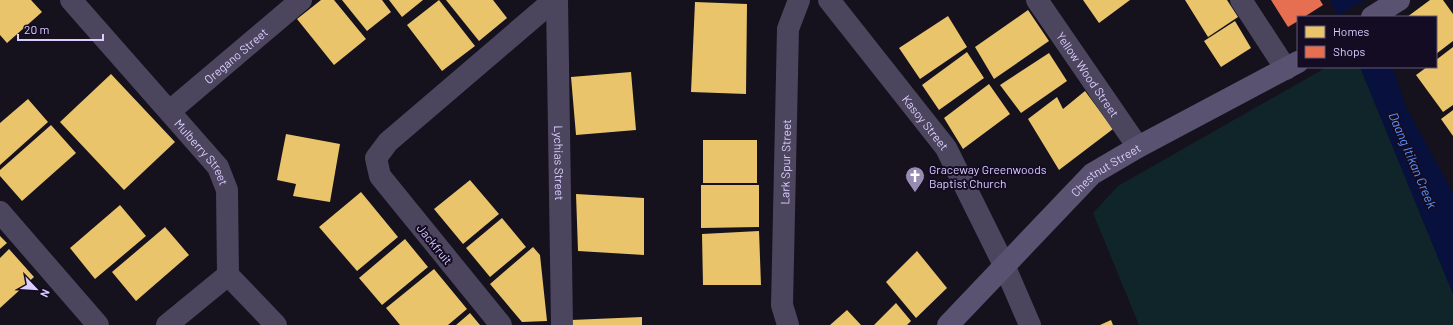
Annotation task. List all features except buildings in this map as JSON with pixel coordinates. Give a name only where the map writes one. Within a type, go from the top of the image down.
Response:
[{"type":"street","name":"Mulberry Street","points":[[71,0],[218,166],[227,190],[228,275]]},
{"type":"street","name":"Oregano Street","points":[[170,111],[301,0]]},
{"type":"street","name":"Jackfruit","points":[[501,325],[380,176],[376,158],[388,142],[555,0]]},
{"type":"street","name":"Lychias Street","points":[[555,0],[562,325]]},
{"type":"street","name":"Lark Spur Street","points":[[788,325],[782,305],[788,29],[799,0]]},
{"type":"street","name":"Kasoy Street","points":[[829,0],[946,148],[1004,265],[1030,325]]},
{"type":"street","name":"Yellow Wood Street","points":[[1037,0],[1138,148]]},
{"type":"street","points":[[1241,0],[1292,66]]},
{"type":"street","name":"Chestnut Street","points":[[948,325],[1092,174],[1292,66]]},
{"type":"street","points":[[0,212],[98,325]]},
{"type":"street","points":[[167,325],[228,275],[276,325]]},
{"type":"green space","points":[[1325,68],[1360,68],[1453,294],[1453,325],[1139,325],[1093,213],[1118,186]]},
{"type":"water","points":[[1330,0],[1365,0],[1340,16],[1338,16]]},
{"type":"water","name":"Daang Itikan Creek","points":[[1360,68],[1393,68],[1405,105],[1453,193],[1453,294]]},
{"type":"pier","points":[[1367,0],[1375,16],[1338,16]]},
{"type":"place","name":"Graceway Greenwoods Baptist Church","points":[[915,193]]}]
